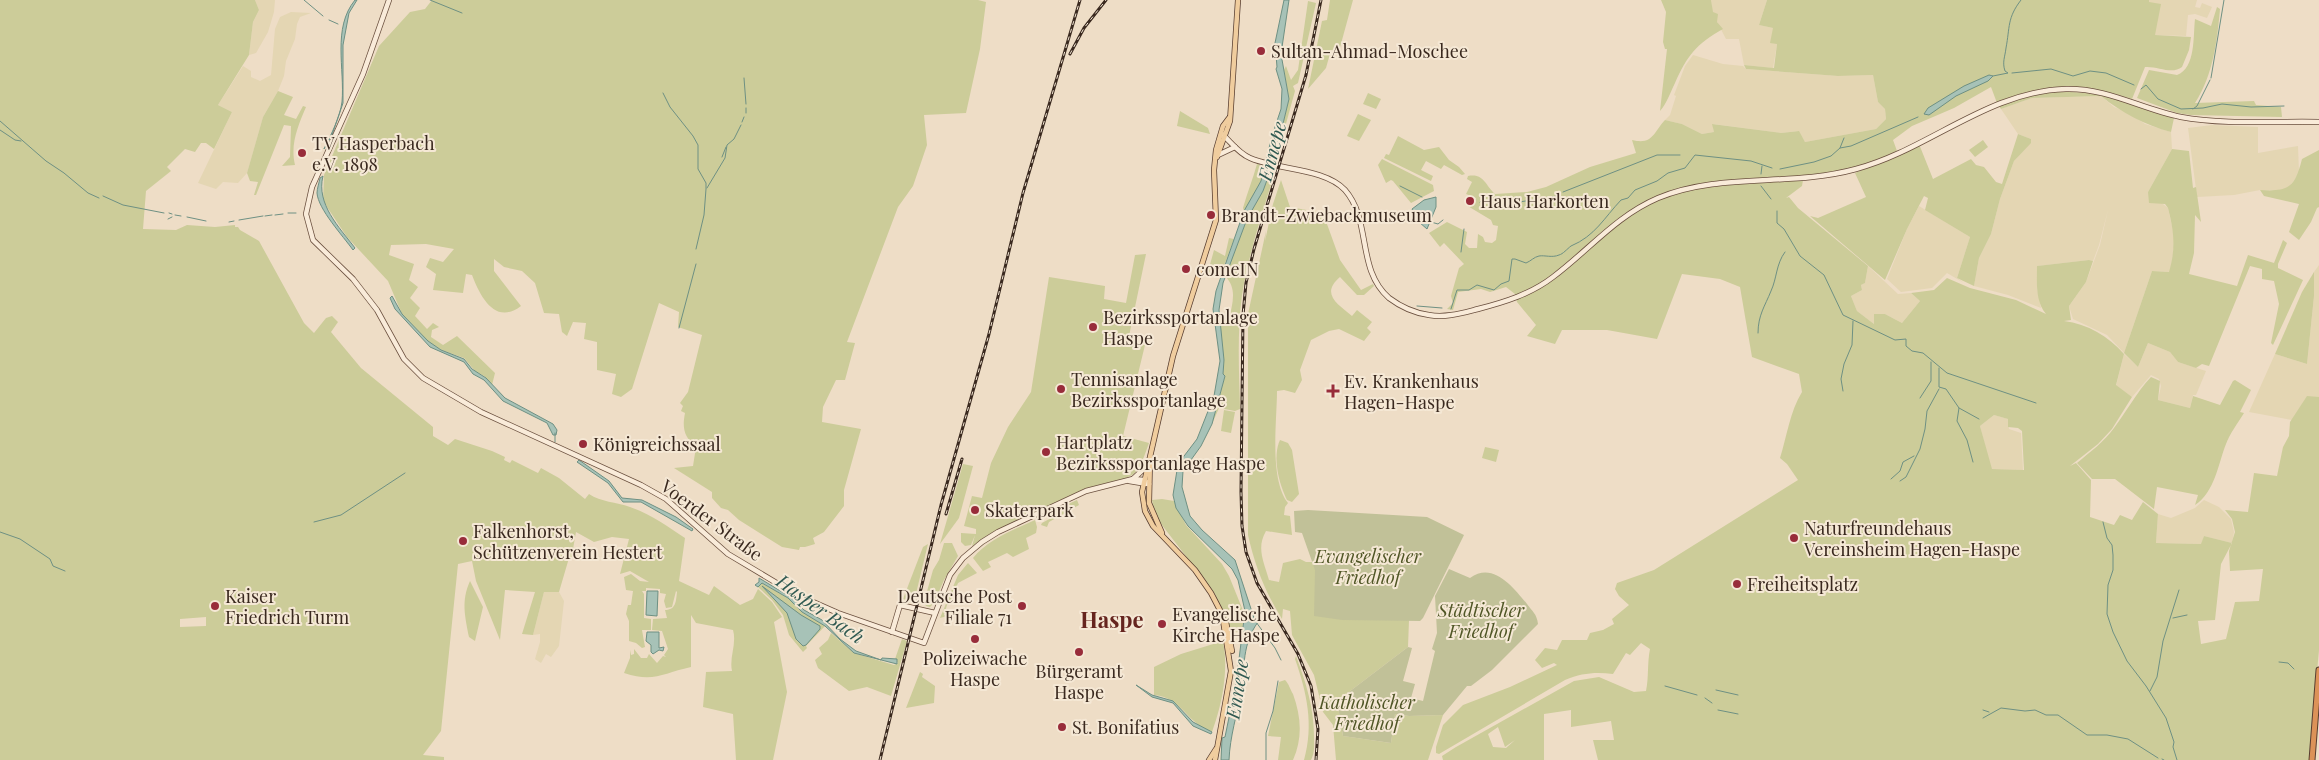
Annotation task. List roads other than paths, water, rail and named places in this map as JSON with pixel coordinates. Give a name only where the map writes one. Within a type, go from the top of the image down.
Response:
[{"type":"highway","points":[[2312,760],[2319,670]]},
{"type":"main road","name":"Voerder Straße","points":[[389,0],[363,74],[312,187],[306,214],[309,229],[317,246],[348,274],[377,310],[398,350],[408,364],[429,382],[481,412],[666,499],[732,557],[791,592],[838,613],[924,643],[935,613]]},
{"type":"main road","points":[[1162,535],[1149,503],[1145,483],[1176,344],[1218,213],[1215,160],[1223,135],[1230,121],[1238,0]]},
{"type":"main road","points":[[1223,135],[1249,157],[1320,176],[1342,187],[1355,205],[1369,269],[1380,289],[1397,303],[1411,311],[1447,316],[1499,304],[1534,289],[1552,278],[1612,225],[1633,211],[1663,196],[1707,184],[1804,178],[1858,169],[1882,160],[1982,112],[2034,92],[2059,89],[2095,91],[2186,118],[2319,122]]},
{"type":"main road","points":[[1215,160],[1223,135]]},
{"type":"main road","points":[[1218,154],[1235,147]]},
{"type":"main road","points":[[1150,456],[1147,466],[1143,505],[1148,518],[1203,581],[1222,614],[1230,636],[1232,664],[1230,685],[1215,760]]},
{"type":"main road","points":[[1131,480],[1147,466]]},
{"type":"main road","points":[[892,632],[900,605],[935,613],[945,586],[957,565],[967,554],[991,536],[1086,491],[1131,480],[1145,483]]},
{"type":"main road","points":[[1148,518],[1153,515]]},
{"type":"main road","points":[[1209,760],[1216,749]]},
{"type":"water","points":[[355,0],[357,0],[349,13],[343,45],[343,103],[339,114],[342,102],[341,49],[344,23],[348,11]]},
{"type":"water","points":[[1284,0],[1289,0],[1281,54],[1289,99],[1274,161],[1263,191],[1247,219],[1223,283],[1219,310],[1224,360],[1223,374],[1225,376],[1212,424],[1201,446],[1183,471],[1182,487],[1190,516],[1202,530],[1235,560],[1254,618],[1258,622],[1249,639],[1245,656],[1241,692],[1232,734],[1229,760],[1221,760],[1222,738],[1225,737],[1236,683],[1245,611],[1238,580],[1232,569],[1188,526],[1176,508],[1173,495],[1178,464],[1197,439],[1214,396],[1220,361],[1213,309],[1216,291],[1244,211],[1261,181],[1281,109],[1282,89],[1276,69],[1275,43]]},
{"type":"water","points":[[1989,75],[1993,76],[1988,81],[1956,96],[1929,115],[1924,114],[1928,108],[1964,86]]},
{"type":"water","points":[[337,121],[332,135],[324,149],[332,132]]},
{"type":"water","points":[[323,176],[323,196],[326,206],[330,215],[355,248],[353,250],[326,214],[318,199],[317,193],[320,178]]},
{"type":"water","points":[[1436,197],[1436,207],[1427,229],[1419,222],[1412,209],[1424,200]]},
{"type":"water","points":[[392,296],[402,314],[428,341],[441,350],[464,359],[472,369],[486,378],[505,398],[553,424],[557,430],[556,435],[553,435],[547,423],[503,401],[484,380],[473,374],[464,362],[430,347],[395,309],[390,298]]},
{"type":"water","points":[[579,460],[609,481],[622,498],[642,500],[676,517],[693,529],[692,531],[641,502],[623,502],[608,483],[577,462]]},
{"type":"water","points":[[759,578],[792,598],[804,610],[822,620],[840,639],[856,651],[880,660],[854,653],[825,626],[802,612],[788,598],[762,583],[758,587],[755,585],[759,582]]},
{"type":"water","points":[[762,586],[801,615],[820,626],[820,629],[806,645],[803,646],[796,639],[787,613]]},
{"type":"water","points":[[647,591],[658,591],[657,616],[646,615]]},
{"type":"water","points":[[647,632],[659,632],[659,648],[664,647],[663,651],[659,650],[653,654],[651,652],[651,645],[646,641]]},
{"type":"water","points":[[882,658],[897,659],[897,664],[881,660]]},
{"type":"water","points":[[1136,685],[1152,695],[1173,701],[1193,722],[1212,732],[1211,734],[1193,726],[1173,703],[1152,697]]},
{"type":"waterway","points":[[304,0],[323,16]]},
{"type":"waterway","points":[[430,0],[462,13]]},
{"type":"waterway","points":[[1993,76],[2008,73],[2005,71],[2004,62],[2010,23],[2013,12],[2021,0]]},
{"type":"waterway","points":[[2211,78],[2224,0]]},
{"type":"waterway","points":[[329,20],[338,24]]},
{"type":"waterway","points":[[2012,73],[2051,69],[2073,76],[2090,71],[2106,73],[2134,85]]},
{"type":"waterway","points":[[744,78],[746,104]]},
{"type":"waterway","points":[[2193,109],[2197,106],[2210,80]]},
{"type":"waterway","points":[[2141,89],[2146,85],[2158,99],[2181,109],[2203,108],[2222,104],[2251,107],[2284,106]]},
{"type":"waterway","points":[[663,93],[670,107],[698,145],[698,169],[706,183],[706,189],[704,215],[696,249]]},
{"type":"waterway","points":[[746,108],[746,113]]},
{"type":"waterway","points":[[742,122],[744,117]]},
{"type":"waterway","points":[[1780,169],[1814,162],[1831,156],[1840,148],[1851,146],[1918,117]]},
{"type":"waterway","points":[[0,121],[46,161],[88,193],[99,198]]},
{"type":"waterway","points":[[707,188],[725,158],[727,145],[734,139],[741,125]]},
{"type":"waterway","points":[[0,130],[15,140],[21,141]]},
{"type":"waterway","points":[[1840,148],[1844,138]]},
{"type":"waterway","points":[[722,157],[726,147]]},
{"type":"waterway","points":[[1563,192],[1657,155],[1680,155]]},
{"type":"waterway","points":[[1451,309],[1457,290],[1469,290],[1477,285],[1494,290],[1501,284],[1509,281],[1512,259],[1526,263],[1539,256],[1560,254],[1593,232],[1621,200],[1628,198],[1635,190],[1657,181],[1668,173],[1685,168],[1695,155],[1751,161],[1772,168]]},
{"type":"waterway","points":[[1761,174],[1762,166]]},
{"type":"waterway","points":[[1400,186],[1422,197]]},
{"type":"waterway","points":[[1761,186],[1771,199]]},
{"type":"waterway","points":[[103,196],[123,205],[164,213]]},
{"type":"waterway","points":[[1513,203],[1557,196]]},
{"type":"waterway","points":[[1480,202],[1482,200],[1491,204]]},
{"type":"waterway","points":[[1777,211],[1777,223],[1784,229],[1800,256],[1824,275],[1843,315],[1895,340],[1906,339],[1906,346],[1912,351],[1923,353],[1947,373],[2036,403]]},
{"type":"waterway","points":[[288,213],[296,213]]},
{"type":"waterway","points":[[275,215],[283,214]]},
{"type":"waterway","points":[[175,215],[181,216]]},
{"type":"waterway","points":[[265,216],[272,215]]},
{"type":"waterway","points":[[239,220],[263,216]]},
{"type":"waterway","points":[[168,219],[172,217]]},
{"type":"waterway","points":[[187,217],[206,221]]},
{"type":"waterway","points":[[1431,222],[1438,224],[1443,220]]},
{"type":"waterway","points":[[229,222],[234,221]]},
{"type":"waterway","points":[[1461,252],[1464,229]]},
{"type":"waterway","points":[[1758,333],[1761,316],[1773,286],[1780,261],[1785,252]]},
{"type":"waterway","points":[[679,328],[696,264]]},
{"type":"waterway","points":[[1417,306],[1442,308]]},
{"type":"waterway","points":[[1843,391],[1841,379],[1844,364],[1852,345],[1853,321]]},
{"type":"waterway","points":[[1920,398],[1931,381],[1931,362]]},
{"type":"waterway","points":[[1939,368],[1939,387],[1946,389],[1959,408],[1957,421],[1967,440],[1973,462]]},
{"type":"waterway","points":[[1900,481],[1906,477],[1920,449],[1927,411],[1939,389]]},
{"type":"waterway","points":[[1959,408],[1979,419]]},
{"type":"waterway","name":"Hasper Bach","points":[[555,433],[555,442]]},
{"type":"waterway","points":[[1891,479],[1900,471],[1903,462],[1914,456]]},
{"type":"waterway","points":[[314,522],[341,515],[405,473]]},
{"type":"waterway","points":[[2103,522],[2107,538],[2112,545],[2113,555],[2113,570],[2108,585],[2107,614],[2113,632],[2127,661],[2146,686],[2166,718],[2174,742],[2173,747],[2177,760]]},
{"type":"waterway","points":[[0,532],[20,539],[50,559],[53,566],[65,571]]},
{"type":"waterway","points":[[2150,691],[2157,677],[2163,641],[2179,590]]},
{"type":"waterway","points":[[2173,618],[2187,615]]},
{"type":"waterway","name":"Ennepe","points":[[1256,622],[1275,648],[1281,660]]},
{"type":"waterway","points":[[2279,662],[2288,663],[2294,669]]},
{"type":"waterway","name":"Ennepe","points":[[1266,760],[1266,733],[1273,711],[1278,681]]},
{"type":"waterway","points":[[1665,686],[1697,695]]},
{"type":"waterway","points":[[1716,690],[1738,695]]},
{"type":"waterway","points":[[1705,698],[1712,703]]},
{"type":"waterway","points":[[1983,718],[2001,708],[2025,711],[2035,710],[2046,715],[2058,715],[2087,735],[2107,735],[2128,739],[2158,758]]},
{"type":"waterway","points":[[1718,710],[1738,714]]},
{"type":"waterway","points":[[1983,710],[1989,712]]},
{"type":"railway","points":[[880,760],[941,505],[989,334],[1023,193],[1080,0]]},
{"type":"railway","points":[[1070,54],[1084,28],[1106,0]]},
{"type":"railway","points":[[1316,760],[1318,729],[1311,686],[1298,654],[1257,583],[1246,552],[1242,526],[1241,492],[1243,315],[1246,283],[1254,249],[1306,75],[1321,0]]},
{"type":"railway","points":[[946,514],[962,459]]},
{"type":"place","name":"Sultan-Ahmad-Moschee","points":[[1261,51]]},
{"type":"place","name":"TV Hasperbach e.V. 1898","points":[[302,153]]},
{"type":"place","name":"Haus Harkorten","points":[[1470,201]]},
{"type":"place","name":"Brandt-Zwiebackmuseum","points":[[1211,215]]},
{"type":"place","name":"comeIN","points":[[1186,269]]},
{"type":"place","name":"Bezirkssportanlage Haspe","points":[[1093,327]]},
{"type":"place","name":"Tennisanlage Bezirkssportanlage","points":[[1061,389]]},
{"type":"place","name":"Ev. Krankenhaus Hagen-Haspe","points":[[1333,391]]},
{"type":"place","name":"Königreichssaal","points":[[583,444]]},
{"type":"place","name":"Hartplatz Bezirkssportanlage Haspe","points":[[1046,452]]},
{"type":"place","name":"Skaterpark","points":[[975,510]]},
{"type":"place","name":"Naturfreundehaus Vereinsheim Hagen-Haspe","points":[[1794,538]]},
{"type":"place","name":"Falkenhorst, Schützenverein Hestert","points":[[463,541]]},
{"type":"place","name":"Freiheitsplatz","points":[[1737,584]]},
{"type":"place","name":"Kaiser Friedrich Turm","points":[[215,606]]},
{"type":"place","name":"Deutsche Post Filiale 71","points":[[1022,606]]},
{"type":"place","name":"Evangelische Kirche Haspe","points":[[1162,624]]},
{"type":"place","name":"Polizeiwache Haspe","points":[[975,639]]},
{"type":"place","name":"Bürgeramt Haspe","points":[[1079,652]]},
{"type":"place","name":"St. Bonifatius","points":[[1062,727]]},
{"type":"district","name":"Haspe","points":[[1112,619]]},
{"type":"park label","name":"Evangelischer Friedhof","points":[[1368,566]]},
{"type":"park label","name":"Städtischer Friedhof","points":[[1481,620]]},
{"type":"park label","name":"Katholischer Friedhof","points":[[1367,712]]}]
